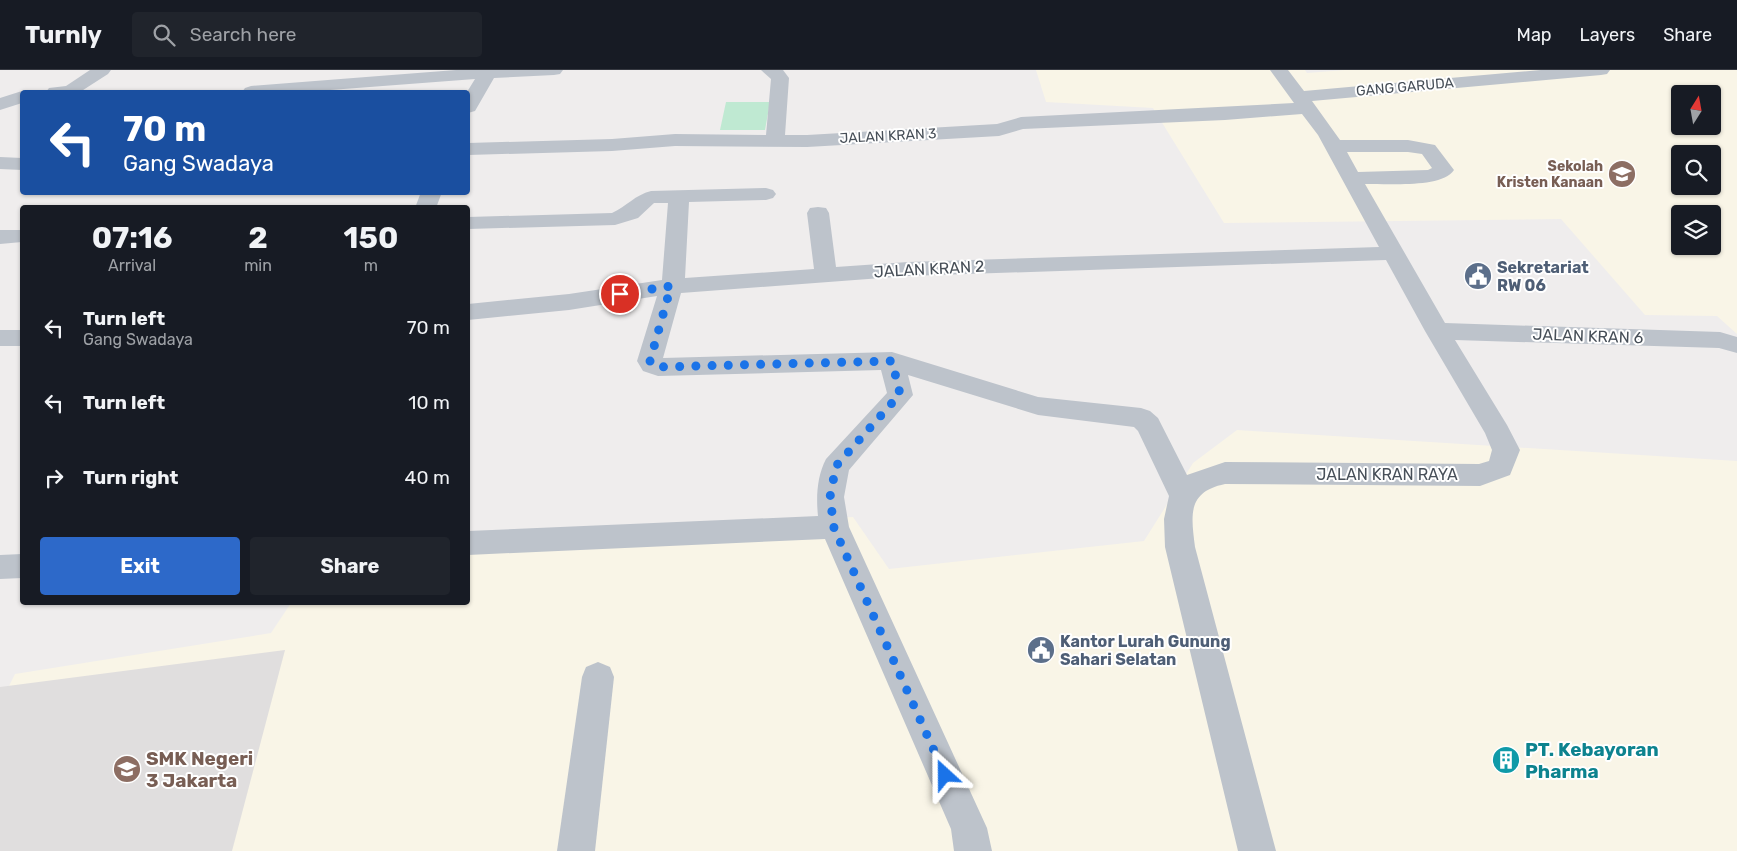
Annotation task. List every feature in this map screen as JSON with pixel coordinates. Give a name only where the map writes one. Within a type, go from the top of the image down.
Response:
[{"type":"street","points":[[67,90],[102,70]]},
{"type":"street","points":[[261,90],[329,77],[554,70]]},
{"type":"street","points":[[770,70],[776,72],[780,78],[776,141]]},
{"type":"street","name":"JALAN KRAN RAYA","points":[[1183,495],[1197,482],[1225,473],[1480,475],[1500,468],[1506,450],[1498,432],[1437,330],[1327,134],[1279,70]]},
{"type":"street","name":"GANG GARUDA","points":[[1303,102],[1601,70]]},
{"type":"street","points":[[470,104],[488,73]]},
{"type":"street","points":[[0,104],[20,98]]},
{"type":"street","name":"JALAN KRAN 3","points":[[470,149],[612,145],[675,140],[776,141],[999,130],[1021,123],[1225,114],[1303,102]]},
{"type":"street","points":[[1334,146],[1408,146],[1428,149],[1444,170],[1432,176],[1352,178]]},
{"type":"street","points":[[0,163],[20,164]]},
{"type":"street","points":[[470,223],[614,219],[630,214],[647,198],[766,194]]},
{"type":"street","points":[[679,196],[672,286],[650,361],[652,365],[658,367],[892,361],[1038,406],[1141,418],[1149,425],[1183,495],[1177,516],[1180,547],[1257,851]]},
{"type":"street","points":[[818,213],[826,275]]},
{"type":"street","points":[[0,237],[20,236]]},
{"type":"street","name":"JALAN KRAN 2","points":[[470,312],[568,302],[672,286],[908,269],[1393,253]]},
{"type":"street","name":"JALAN KRAN 6","points":[[1437,330],[1720,340],[1737,345]]},
{"type":"street","points":[[0,338],[20,338]]},
{"type":"street","points":[[892,361],[900,394],[836,466],[830,497],[834,528],[969,828],[973,851]]},
{"type":"street","points":[[470,544],[834,528]]},
{"type":"street","points":[[0,567],[20,566]]},
{"type":"street","points":[[576,851],[598,677]]},
{"type":"shaded area","points":[[1036,70],[1305,70],[1307,73],[1345,70],[1737,70],[1737,334],[1717,316],[1645,315],[1561,219],[1224,223],[1153,108],[1046,102]]},
{"type":"shaded area","points":[[1237,430],[1737,461],[1737,851],[0,851],[0,704],[15,674],[271,633],[290,605],[470,605],[470,533],[853,517],[889,569],[1144,541],[1193,463]]},
{"type":"shaded area","name":"SMK Negeri 3 Jakarta","points":[[285,650],[232,851],[0,851],[0,687]]},
{"type":"green space","points":[[726,102],[770,102],[765,130],[720,130]]},
{"type":"place","name":"Sekolah Kristen Kanaan","points":[[1622,174]]},
{"type":"place","name":"Sekretariat RW 06","points":[[1478,276]]},
{"type":"place","name":"Kantor Lurah Gunung Sahari Selatan","points":[[1041,650]]},
{"type":"place","name":"PT. Kebayoran Pharma","points":[[1506,760]]},
{"type":"place","name":"SMK Negeri 3 Jakarta","points":[[127,769]]},
{"type":"route","points":[[620,294],[671,286],[650,361],[652,365],[658,367],[892,361],[900,394],[836,466],[830,497],[834,528],[945,775]]}]
